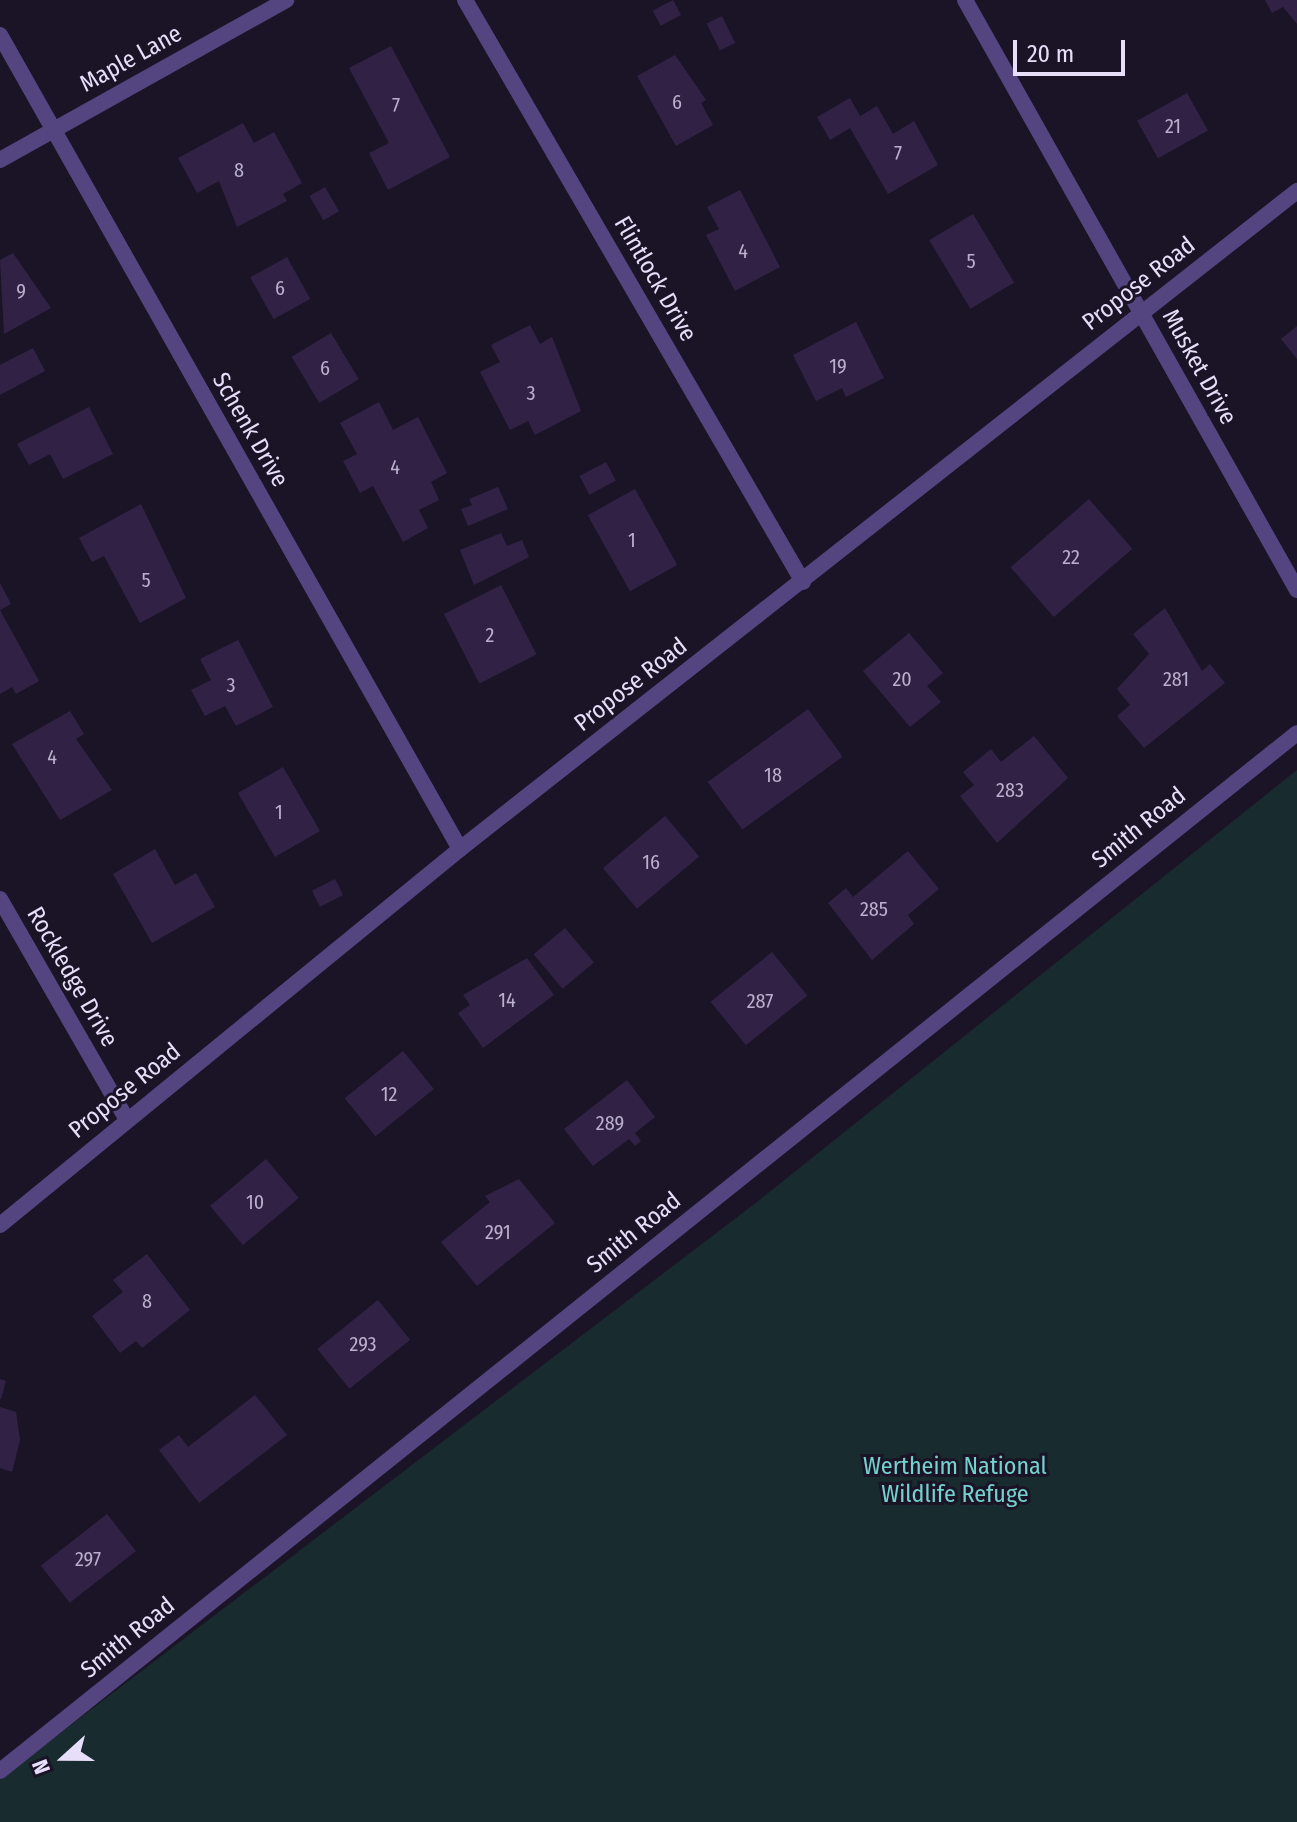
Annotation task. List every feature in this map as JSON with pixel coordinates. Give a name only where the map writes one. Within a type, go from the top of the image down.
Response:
[{"type":"street","name":"Maple Lane","points":[[0,160],[286,0]]},
{"type":"street","name":"Flintlock Drive","points":[[465,0],[803,582]]},
{"type":"street","name":"Musket Drive","points":[[965,0],[1297,590]]},
{"type":"street","name":"Schenk Drive","points":[[0,35],[460,849]]},
{"type":"street","name":"Propose Road","points":[[0,1225],[460,849],[1297,191]]},
{"type":"street","name":"Smith Road","points":[[3,1762],[1297,733]]},
{"type":"street","name":"Rockledge Drive","points":[[0,899],[127,1120]]},
{"type":"green space","name":"Wertheim National Wildlife Refuge","points":[[1297,770],[1297,1822],[0,1822],[0,1779],[757,1202]]},
{"type":"building","points":[[673,0],[681,15],[661,26],[653,11]]},
{"type":"building","points":[[1265,0],[1297,0],[1297,24],[1283,7],[1272,13]]},
{"type":"building","points":[[722,16],[735,43],[720,50],[707,23]]},
{"type":"building","points":[[391,46],[450,157],[388,190],[369,153],[389,143],[349,68]]},
{"type":"building","points":[[675,55],[706,100],[701,103],[713,125],[676,146],[637,76]]},
{"type":"building","points":[[1187,93],[1208,131],[1158,158],[1137,121]]},
{"type":"building","points":[[850,98],[860,116],[877,106],[893,134],[914,121],[938,165],[888,194],[850,128],[830,140],[817,117]]},
{"type":"building","points":[[243,123],[254,143],[274,132],[302,183],[283,194],[287,201],[237,227],[219,181],[197,193],[178,158]]},
{"type":"building","points":[[325,187],[339,211],[323,220],[309,196]]},
{"type":"building","points":[[740,190],[780,267],[735,291],[706,235],[719,229],[707,207]]},
{"type":"building","points":[[973,214],[1014,283],[970,309],[929,240]]},
{"type":"building","points":[[13,253],[51,308],[4,334],[0,260]]},
{"type":"building","points":[[287,257],[310,299],[274,319],[250,277]]},
{"type":"building","points":[[856,322],[884,378],[846,397],[842,388],[816,401],[793,355]]},
{"type":"building","points":[[530,325],[540,344],[552,337],[581,411],[535,435],[528,421],[510,430],[480,372],[500,362],[491,345]]},
{"type":"building","points":[[1297,326],[1297,359],[1281,339]]},
{"type":"building","points":[[331,333],[359,379],[319,403],[292,357]]},
{"type":"building","points":[[33,348],[45,371],[0,395],[0,365]]},
{"type":"building","points":[[379,402],[393,430],[418,417],[447,473],[431,482],[439,500],[419,510],[428,528],[403,542],[373,486],[360,493],[343,461],[357,454],[340,423]]},
{"type":"building","points":[[89,407],[113,454],[63,479],[50,454],[29,465],[17,444]]},
{"type":"building","points":[[606,462],[616,481],[589,495],[580,476]]},
{"type":"building","points":[[498,487],[508,509],[468,526],[461,509],[472,505],[469,499]]},
{"type":"building","points":[[635,489],[677,565],[630,591],[588,515]]},
{"type":"building","points":[[1089,499],[1132,549],[1054,617],[1011,567]]},
{"type":"building","points":[[141,504],[186,598],[140,623],[104,556],[92,562],[79,538]]},
{"type":"building","points":[[501,533],[507,546],[522,540],[529,557],[474,585],[460,550]]},
{"type":"building","points":[[0,583],[11,604],[0,610]]},
{"type":"building","points":[[501,585],[536,654],[479,684],[444,614]]},
{"type":"building","points":[[1165,608],[1202,671],[1210,664],[1225,683],[1144,748],[1117,716],[1130,705],[1117,689],[1149,654],[1133,634]]},
{"type":"building","points":[[0,610],[39,681],[16,694],[12,687],[0,694]]},
{"type":"building","points":[[909,633],[943,673],[927,686],[941,702],[910,727],[863,671]]},
{"type":"building","points":[[238,640],[273,707],[236,726],[225,706],[205,716],[191,690],[211,680],[200,659]]},
{"type":"building","points":[[808,709],[843,757],[742,830],[708,782]]},
{"type":"building","points":[[70,711],[84,734],[76,739],[112,790],[60,820],[12,744]]},
{"type":"building","points":[[1034,736],[1068,778],[997,843],[960,796],[974,785],[963,772],[991,749],[1001,762]]},
{"type":"building","points":[[283,767],[320,831],[275,857],[238,793]]},
{"type":"building","points":[[665,816],[699,857],[637,909],[603,868]]},
{"type":"building","points":[[155,849],[175,885],[196,873],[215,907],[152,943],[113,874]]},
{"type":"building","points":[[908,851],[939,889],[908,915],[914,924],[872,960],[828,903],[846,888],[853,897]]},
{"type":"building","points":[[335,879],[343,895],[320,907],[312,891]]},
{"type":"building","points":[[565,928],[594,962],[563,989],[534,954]]},
{"type":"building","points":[[772,952],[807,996],[746,1045],[711,1002]]},
{"type":"building","points":[[527,958],[554,995],[483,1048],[458,1013],[470,1005],[463,995]]},
{"type":"building","points":[[403,1051],[434,1089],[376,1136],[345,1098]]},
{"type":"building","points":[[627,1080],[655,1117],[635,1133],[641,1141],[635,1146],[629,1139],[593,1166],[564,1129]]},
{"type":"building","points":[[266,1159],[299,1198],[243,1245],[210,1206]]},
{"type":"building","points":[[519,1179],[555,1223],[477,1286],[441,1242],[490,1202],[485,1196]]},
{"type":"building","points":[[147,1254],[190,1310],[142,1348],[136,1341],[120,1353],[92,1316],[123,1292],[113,1280]]},
{"type":"building","points":[[378,1300],[410,1340],[349,1389],[317,1349]]},
{"type":"building","points":[[0,1379],[6,1381],[1,1399],[0,1399]]},
{"type":"building","points":[[255,1395],[287,1435],[199,1503],[159,1450],[179,1435],[188,1447]]},
{"type":"building","points":[[0,1407],[16,1412],[20,1440],[12,1472],[0,1468]]},
{"type":"building","points":[[107,1514],[136,1551],[70,1603],[41,1566]]}]
